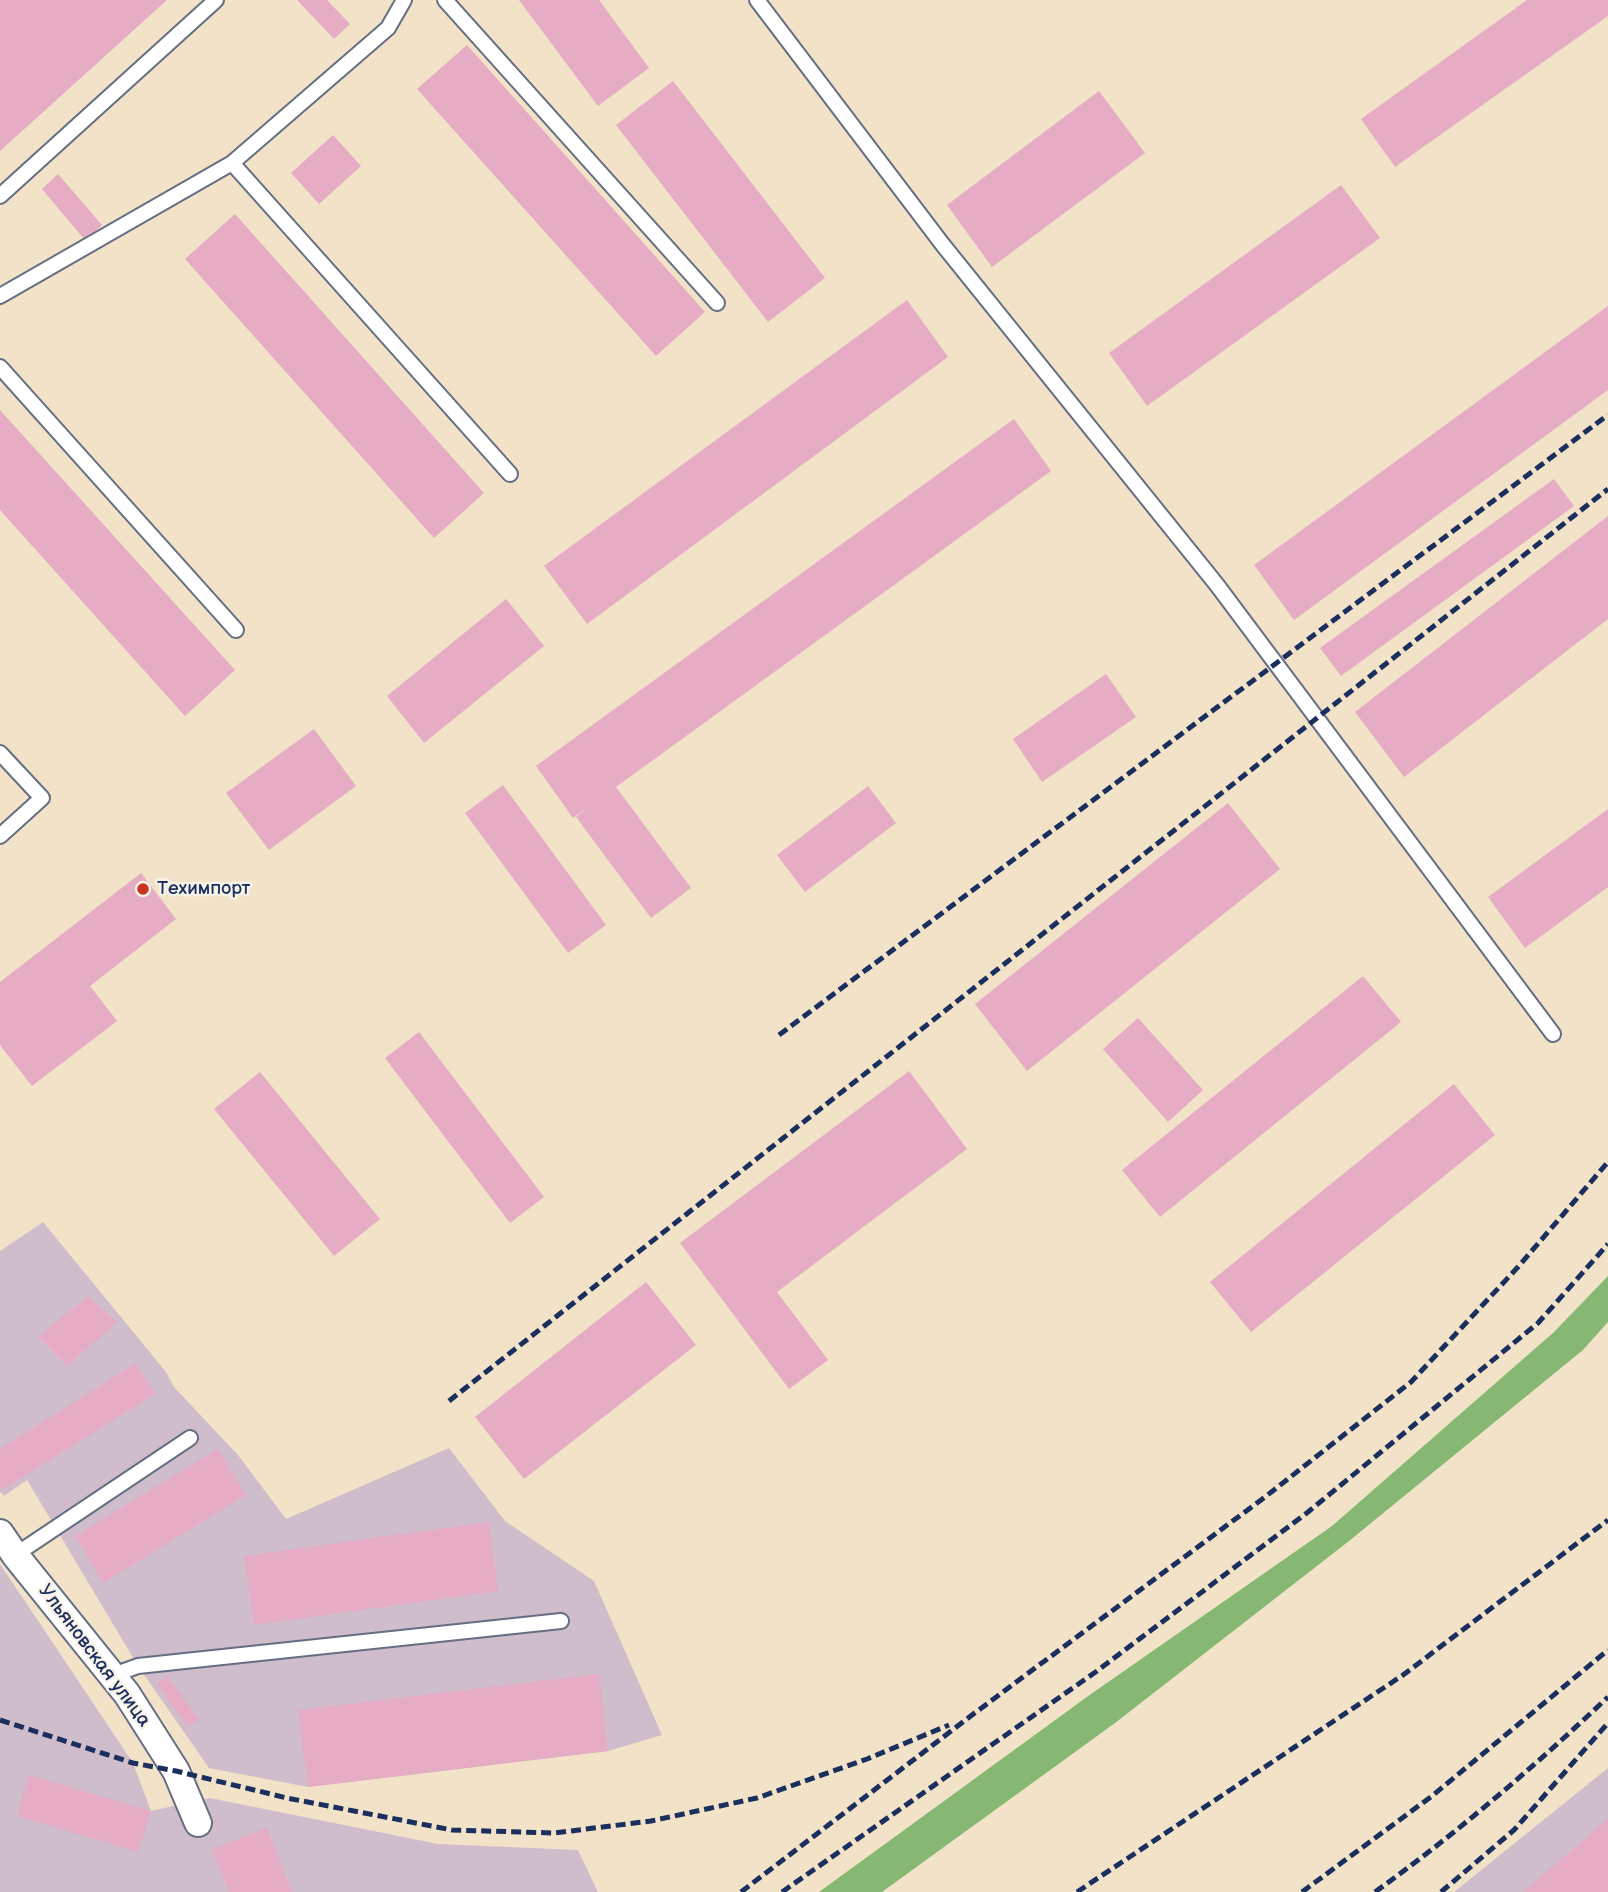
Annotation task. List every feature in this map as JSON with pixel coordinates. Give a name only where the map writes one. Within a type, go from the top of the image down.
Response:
[{"type":"street","name":"Ульяновская улица","points":[[0,1532],[15,1555],[113,1675],[176,1771],[198,1822]]},
{"type":"lane","points":[[0,196],[216,0]]},
{"type":"lane","points":[[0,296],[232,163],[388,28],[404,0]]},
{"type":"lane","points":[[445,0],[717,303]]},
{"type":"lane","points":[[757,0],[943,245],[1217,585],[1553,1034]]},
{"type":"lane","points":[[232,163],[510,474]]},
{"type":"lane","points":[[0,367],[236,630]]},
{"type":"lane","points":[[0,753],[42,798],[0,836]]},
{"type":"lane","points":[[15,1555],[190,1438]]},
{"type":"lane","points":[[113,1675],[138,1666],[561,1621]]},
{"type":"shaded area","points":[[43,1222],[166,1372],[174,1387],[238,1455],[286,1519],[449,1448],[505,1521],[594,1581],[662,1735],[608,1751],[308,1787],[209,1768],[138,1666],[27,1480],[4,1496],[0,1492],[0,1251]]},
{"type":"shaded area","points":[[0,1564],[133,1763],[151,1811],[210,1798],[438,1844],[578,1850],[598,1892],[0,1892]]},
{"type":"shaded area","points":[[1608,1768],[1608,1892],[1454,1892]]},
{"type":"green space","points":[[1608,1276],[1608,1322],[1583,1350],[1349,1541],[1115,1723],[882,1892],[819,1892],[1091,1694],[1332,1526],[1554,1332]]},
{"type":"building","points":[[0,0],[167,0],[0,151]]},
{"type":"building","points":[[297,0],[327,0],[350,24],[334,39]]},
{"type":"building","points":[[519,0],[599,0],[649,68],[598,106]]},
{"type":"building","points":[[1527,0],[1608,0],[1608,16],[1395,167],[1361,119]]},
{"type":"building","points":[[467,45],[705,312],[656,356],[417,89]]},
{"type":"building","points":[[673,81],[825,278],[768,322],[616,125]]},
{"type":"building","points":[[1099,91],[1145,153],[992,267],[947,205]]},
{"type":"building","points":[[333,135],[361,166],[319,204],[291,173]]},
{"type":"building","points":[[58,174],[102,225],[85,240],[42,189]]},
{"type":"building","points":[[1341,185],[1380,238],[1147,406],[1109,353]]},
{"type":"building","points":[[235,214],[484,493],[434,538],[185,259]]},
{"type":"building","points":[[907,300],[948,357],[587,624],[544,566]]},
{"type":"building","points":[[1608,306],[1608,390],[1294,620],[1254,565]]},
{"type":"building","points":[[0,410],[235,670],[185,716],[0,510]]},
{"type":"building","points":[[1014,419],[1051,471],[616,787],[691,888],[651,918],[576,817],[588,807],[573,818],[536,766]]},
{"type":"building","points":[[1554,479],[1574,506],[1341,676],[1320,648]]},
{"type":"building","points":[[1608,516],[1608,619],[1404,777],[1355,712]]},
{"type":"building","points":[[506,599],[544,646],[424,743],[387,696]]},
{"type":"building","points":[[1106,674],[1136,717],[1042,782],[1013,739]]},
{"type":"building","points":[[314,729],[356,786],[269,850],[226,793]]},
{"type":"building","points":[[503,785],[606,925],[568,953],[465,813]]},
{"type":"building","points":[[868,786],[896,823],[805,892],[777,855]]},
{"type":"building","points":[[1228,803],[1280,869],[1027,1071],[975,1004]]},
{"type":"building","points":[[1608,809],[1608,887],[1525,948],[1488,897]]},
{"type":"building","points":[[141,873],[176,919],[90,986],[117,1021],[32,1086],[0,1045],[0,982]]},
{"type":"building","points":[[1363,976],[1401,1022],[1160,1217],[1122,1170]]},
{"type":"building","points":[[1138,1018],[1203,1090],[1168,1122],[1103,1049]]},
{"type":"building","points":[[419,1032],[544,1197],[510,1223],[385,1058]]},
{"type":"building","points":[[909,1071],[967,1149],[777,1292],[828,1360],[789,1389],[680,1243]]},
{"type":"building","points":[[260,1072],[380,1219],[334,1256],[214,1109]]},
{"type":"building","points":[[1454,1084],[1495,1135],[1251,1332],[1210,1282]]},
{"type":"building","points":[[646,1282],[696,1345],[524,1479],[475,1417]]},
{"type":"building","points":[[88,1296],[117,1322],[67,1366],[38,1337]]},
{"type":"building","points":[[136,1363],[155,1394],[2,1490],[0,1449]]},
{"type":"building","points":[[218,1449],[246,1495],[103,1583],[75,1536]]},
{"type":"building","points":[[489,1522],[498,1591],[254,1625],[244,1556]]},
{"type":"building","points":[[599,1674],[608,1751],[308,1787],[298,1710]]},
{"type":"building","points":[[167,1676],[199,1719],[188,1727],[157,1684]]},
{"type":"building","points":[[29,1775],[151,1811],[138,1852],[17,1816]]},
{"type":"building","points":[[1608,1819],[1608,1892],[1523,1892]]},
{"type":"building","points":[[267,1828],[292,1892],[229,1892],[212,1849]]},
{"type":"railway","points":[[779,1035],[1608,415]]},
{"type":"railway","points":[[449,1401],[1608,489]]},
{"type":"railway","points":[[741,1892],[972,1715],[1265,1497],[1411,1382],[1518,1267],[1608,1162]]},
{"type":"railway","points":[[782,1892],[1097,1671],[1308,1512],[1538,1323],[1608,1244]]},
{"type":"railway","points":[[1077,1892],[1403,1675],[1608,1520]]},
{"type":"railway","points":[[1302,1892],[1432,1796],[1608,1650]]},
{"type":"railway","points":[[1375,1892],[1494,1799],[1608,1697]]},
{"type":"railway","points":[[0,1720],[133,1763],[287,1798],[452,1830],[554,1833],[651,1821],[757,1798],[867,1759],[949,1725]]},
{"type":"railway","points":[[1441,1892],[1514,1830],[1608,1723]]},
{"type":"place","name":"Техимпорт","points":[[143,889]]}]
